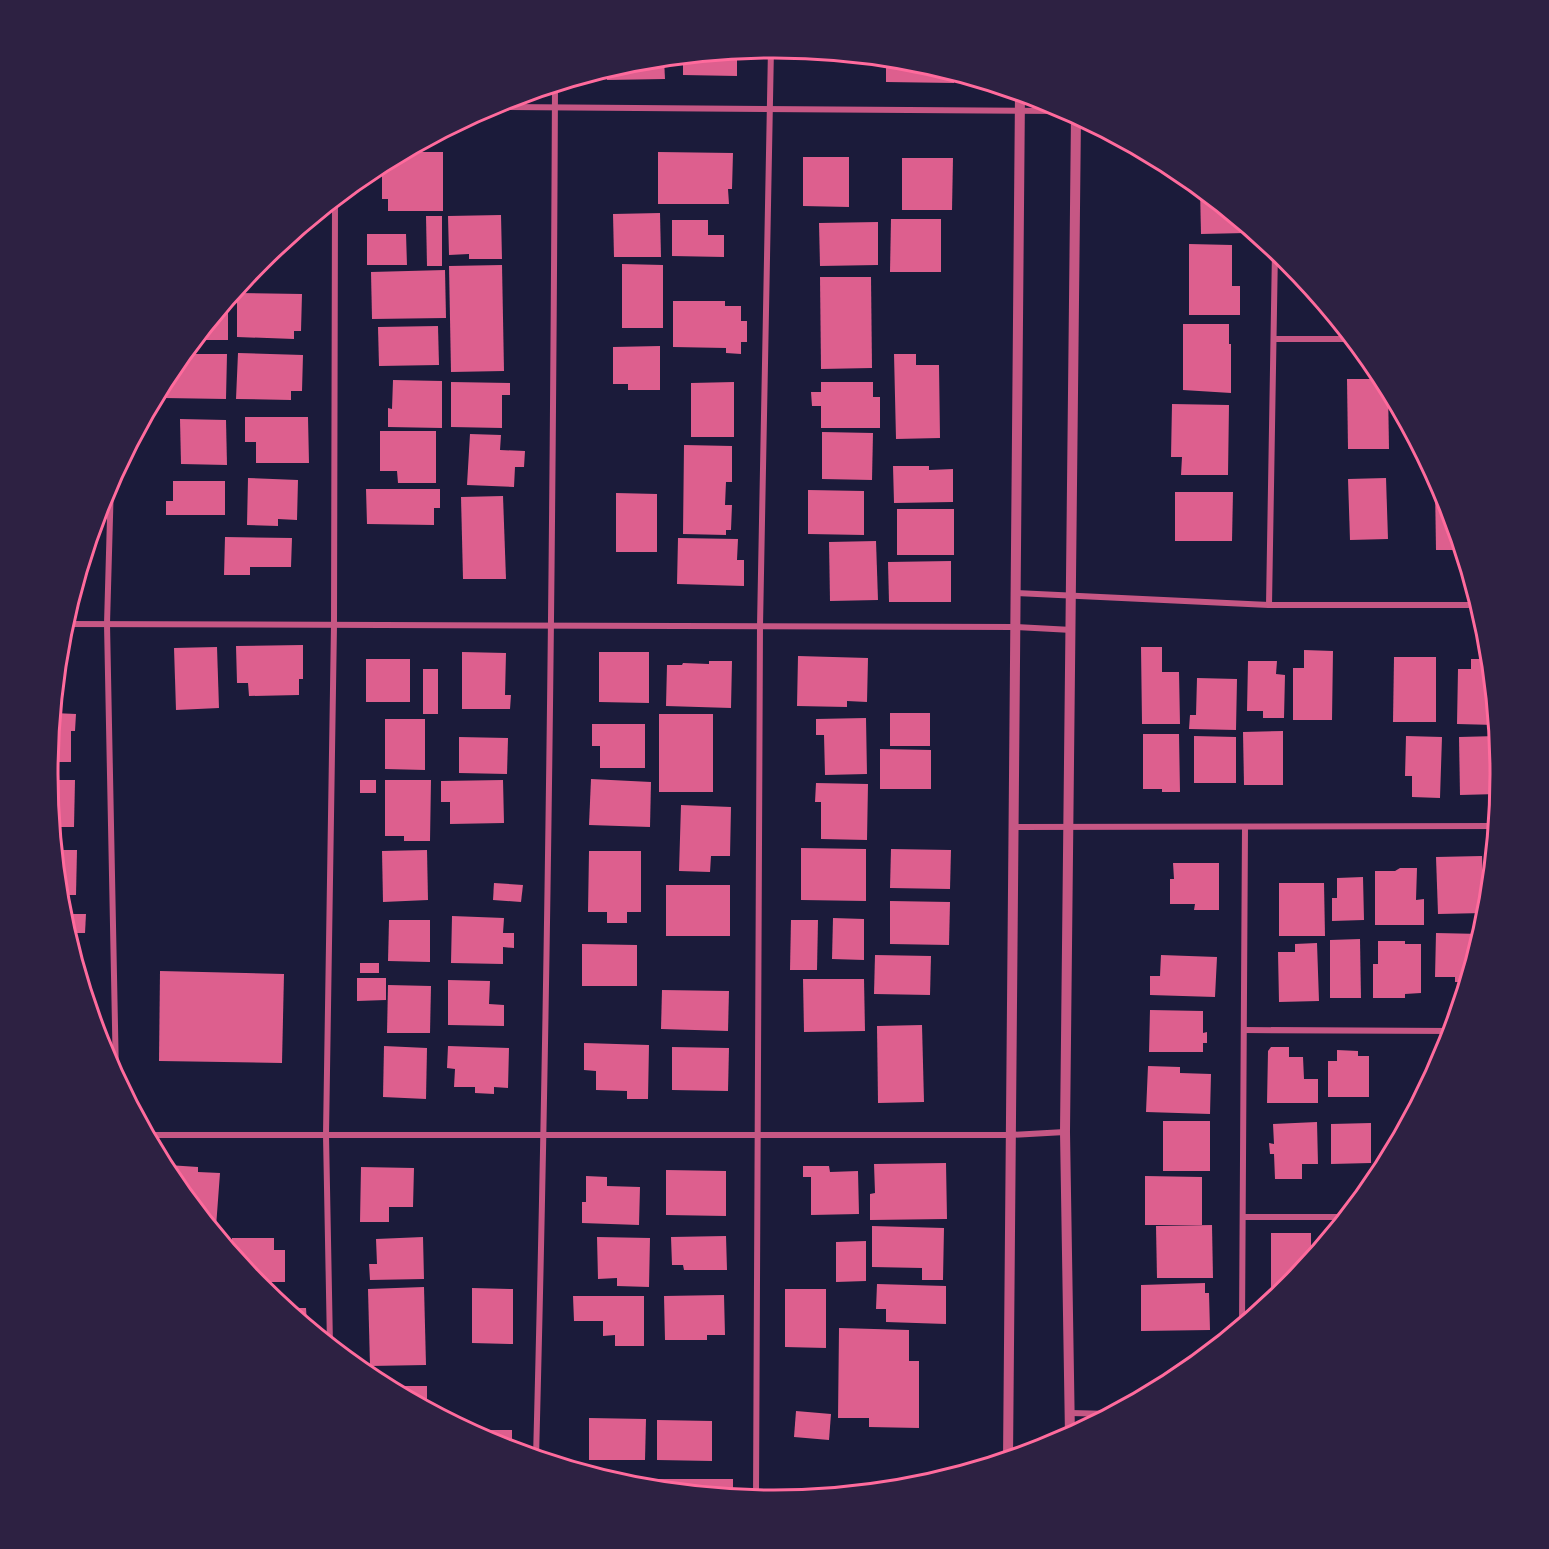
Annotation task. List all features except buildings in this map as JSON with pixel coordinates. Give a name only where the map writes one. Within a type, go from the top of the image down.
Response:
[{"type":"street","points":[[756,1490],[760,626],[771,58]]},
{"type":"street","points":[[536,1450],[544,1135],[551,626],[555,93]]},
{"type":"street","points":[[1008,1452],[1020,102]]},
{"type":"street","points":[[516,107],[1044,111]]},
{"type":"street","points":[[1070,1426],[1065,1132],[1076,125]]},
{"type":"street","points":[[330,1336],[326,1135],[334,625],[335,209]]},
{"type":"street","points":[[1269,605],[1275,262]]},
{"type":"street","points":[[1274,339],[1343,339]]},
{"type":"street","points":[[110,507],[107,624],[116,1055]]},
{"type":"street","points":[[1016,593],[1269,605],[1470,605]]},
{"type":"street","points":[[75,624],[1015,627],[1071,630]]},
{"type":"street","points":[[1014,826],[1069,828],[1488,826]]},
{"type":"street","points":[[1242,1317],[1245,827]]},
{"type":"street","points":[[1244,1030],[1443,1031]]},
{"type":"street","points":[[156,1135],[1011,1135],[1065,1132]]},
{"type":"street","points":[[1243,1217],[1337,1217]]},
{"type":"street","points":[[1070,1413],[1097,1414]]}]
